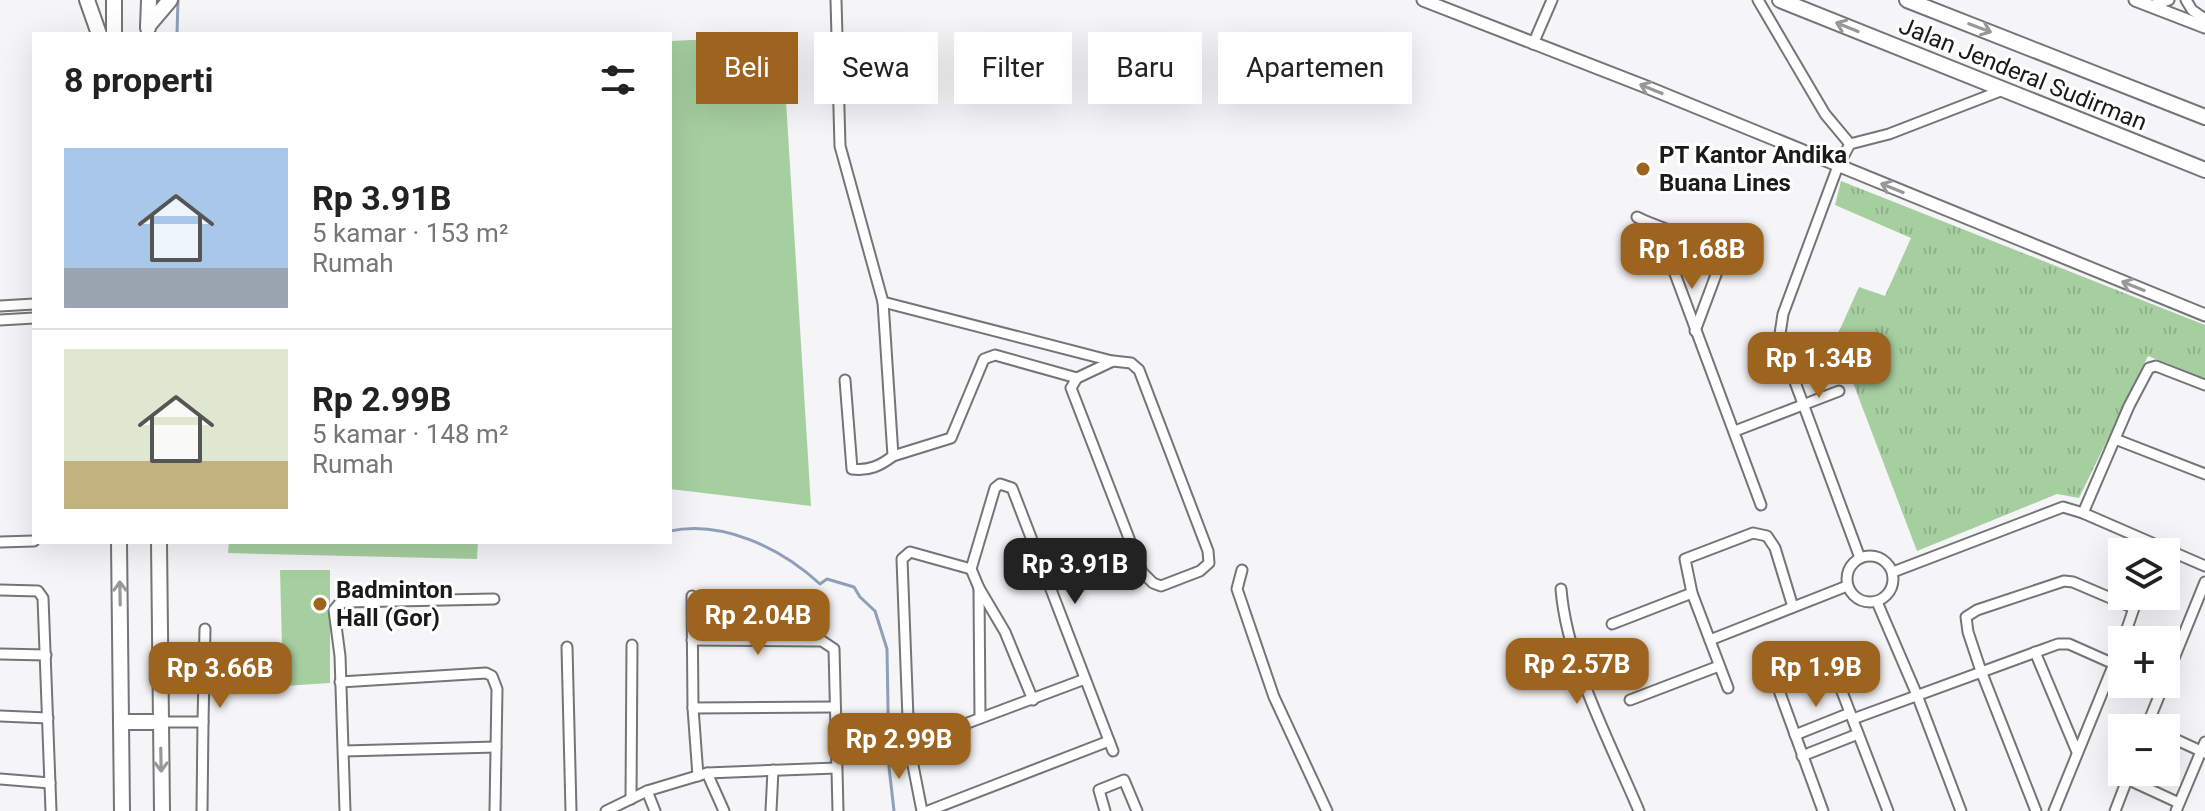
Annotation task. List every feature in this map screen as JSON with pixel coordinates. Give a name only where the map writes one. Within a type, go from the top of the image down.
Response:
[{"type":"highway","points":[[87,0],[98,32]]},
{"type":"highway","points":[[114,0],[114,32]]},
{"type":"highway","points":[[148,30],[149,0]]},
{"type":"highway","points":[[148,30],[170,0]]},
{"type":"highway","name":"Jalan Jenderal Sudirman","points":[[1780,0],[2205,170]]},
{"type":"highway","name":"Jalan Jenderal Sudirman","points":[[1907,0],[2205,117]]},
{"type":"highway","points":[[119,544],[122,811]]},
{"type":"highway","points":[[159,544],[162,811]]},
{"type":"highway","points":[[122,722],[161,722]]},
{"type":"street","points":[[836,0],[840,146],[883,302],[893,456]]},
{"type":"street","points":[[1423,0],[2205,315]]},
{"type":"street","points":[[1533,44],[1552,0]]},
{"type":"street","points":[[1758,0],[1825,114],[1850,144]]},
{"type":"street","points":[[2135,0],[2205,27]]},
{"type":"street","points":[[2150,6],[2169,0]]},
{"type":"street","points":[[2186,0],[2192,10],[2205,19]]},
{"type":"street","points":[[1860,558],[1785,355],[1779,326],[1838,166],[1850,144],[1889,134],[2003,90]]},
{"type":"street","points":[[1637,217],[1658,228],[1711,245],[1719,253],[1720,264],[1695,331]]},
{"type":"street","points":[[1658,228],[1761,505]]},
{"type":"street","points":[[883,302],[1131,363],[1139,370],[1208,551],[1209,563],[1200,571],[1161,586],[1142,572],[1071,388],[1077,378],[1113,361]]},
{"type":"street","points":[[0,306],[32,304]]},
{"type":"street","points":[[0,320],[32,318]]},
{"type":"street","points":[[845,380],[852,469],[864,470],[881,465],[893,456],[951,438],[984,359],[995,355],[1077,378]]},
{"type":"street","points":[[2083,513],[2144,375],[2151,367],[2156,366],[2205,385]]},
{"type":"street","points":[[1735,431],[1839,391]]},
{"type":"street","points":[[2115,439],[2205,474]]},
{"type":"street","points":[[928,811],[1111,746],[1012,488],[1000,484],[995,488],[971,569],[1005,632],[1033,700]]},
{"type":"street","points":[[1893,572],[2057,508],[2083,513],[2205,566]]},
{"type":"street","points":[[1728,688],[1692,593],[1685,559],[1760,533],[1771,539],[1793,607]]},
{"type":"street","points":[[0,542],[32,541]]},
{"type":"street","points":[[922,811],[909,745],[902,559],[910,552],[971,569]]},
{"type":"street","points":[[1860,558],[1883,559],[1893,572],[1894,580],[1889,593],[1877,602],[1855,598],[1847,586],[1848,569],[1860,558]]},
{"type":"street","points":[[1242,570],[1237,589],[1274,697],[1327,811]]},
{"type":"street","points":[[2036,811],[1981,671],[1966,617],[1977,610],[2054,582],[2073,582],[2130,604],[2134,608],[2129,626]]},
{"type":"street","points":[[2180,644],[2205,582]]},
{"type":"street","points":[[1710,640],[1847,586]]},
{"type":"street","points":[[979,588],[980,718]]},
{"type":"street","points":[[1561,589],[1562,613],[1572,648],[1639,811]]},
{"type":"street","points":[[0,590],[32,590],[42,594],[45,605],[51,811]]},
{"type":"street","points":[[1612,624],[1692,593]]},
{"type":"street","points":[[692,596],[693,708],[703,774],[724,811]]},
{"type":"street","points":[[345,811],[340,656],[334,610],[339,604],[494,599]]},
{"type":"street","points":[[1877,602],[1917,695],[1961,811]]},
{"type":"street","points":[[202,811],[205,629]]},
{"type":"street","points":[[692,640],[822,641],[829,644],[836,657],[834,707],[838,811]]},
{"type":"street","points":[[1795,735],[2064,643],[2108,661]]},
{"type":"street","points":[[631,799],[632,645]]},
{"type":"street","points":[[567,647],[571,811]]},
{"type":"street","points":[[1823,811],[1773,674],[1777,668],[1816,652],[1826,653],[1829,658],[1888,811]]},
{"type":"street","points":[[2035,652],[2077,752]]},
{"type":"street","points":[[0,654],[46,655]]},
{"type":"street","points":[[1630,700],[1719,666]]},
{"type":"street","points":[[340,682],[486,673],[492,676],[497,689],[495,811]]},
{"type":"street","points":[[2054,811],[2108,678]]},
{"type":"street","points":[[909,745],[1085,679]]},
{"type":"street","points":[[693,708],[834,707]]},
{"type":"street","points":[[0,716],[48,718]]},
{"type":"street","points":[[161,722],[203,722]]},
{"type":"street","points":[[1802,756],[1858,734]]},
{"type":"street","points":[[2144,786],[2177,807],[2204,748],[2180,740]]},
{"type":"street","points":[[344,751],[496,747]]},
{"type":"street","points":[[606,811],[647,791],[703,774],[836,768]]},
{"type":"street","points":[[771,811],[773,770]]},
{"type":"street","points":[[0,779],[50,783]]},
{"type":"street","points":[[1105,811],[1099,790],[1124,780],[1137,811]]},
{"type":"street","points":[[2115,811],[2124,786]]},
{"type":"street","points":[[647,791],[655,811]]},
{"type":"green space","points":[[696,40],[696,104],[786,104],[811,506],[672,489],[672,41]]},
{"type":"green space","points":[[1841,181],[2205,325],[2205,378],[2148,356],[2079,498],[2057,494],[1917,551],[1836,338],[1859,287],[1885,296],[1911,238],[1835,205]]},
{"type":"green space","points":[[229,544],[478,544],[477,559],[228,553]]},
{"type":"green space","points":[[280,570],[330,570],[330,683],[283,686]]},
{"type":"waterway","points":[[177,32],[178,0]]},
{"type":"waterway","points":[[672,531],[710,530],[750,540],[788,559],[820,584],[827,579],[854,587],[875,611],[887,649],[889,767],[894,811]]},
{"type":"place","name":"PT Kantor Andika Buana Lines","points":[[1643,169]]},
{"type":"place","name":"Badminton Hall (Gor)","points":[[320,604]]}]
